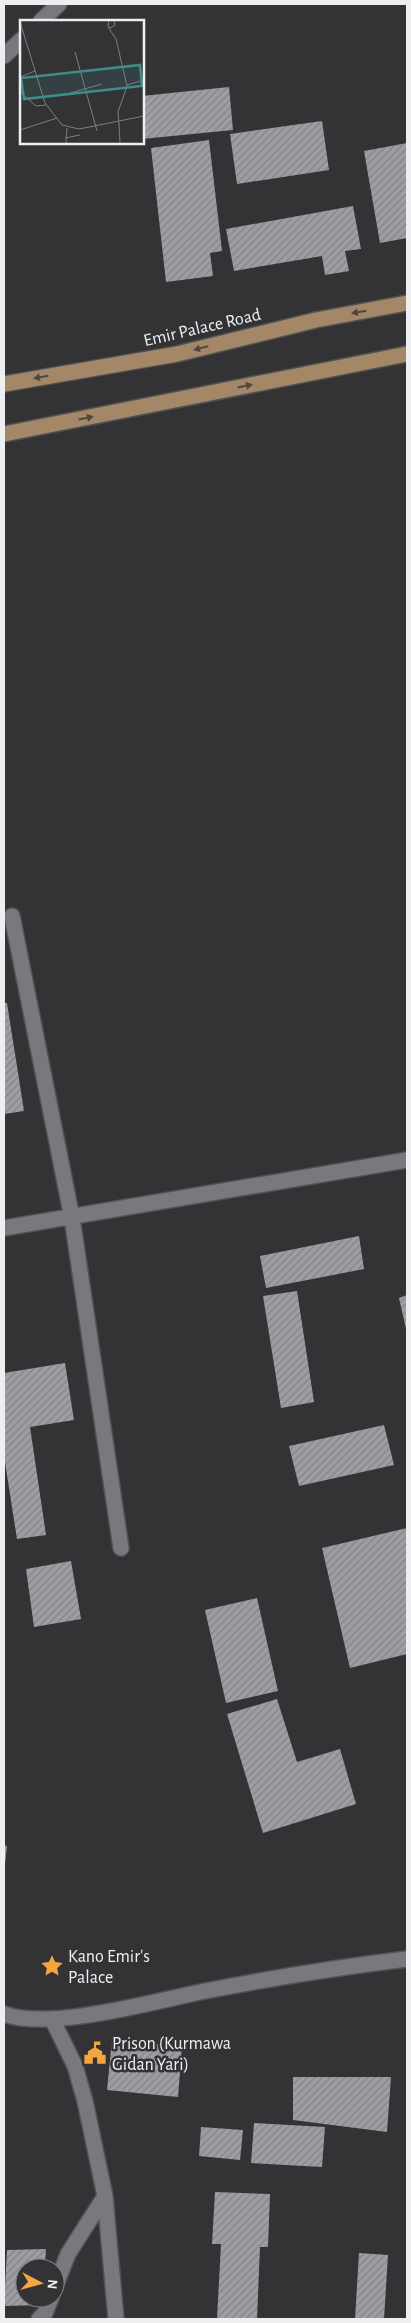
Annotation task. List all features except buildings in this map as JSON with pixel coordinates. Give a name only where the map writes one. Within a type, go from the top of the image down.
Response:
[{"type":"main road","name":"Emir Palace Road","points":[[4,384],[177,354],[316,320],[407,303]]},
{"type":"main road","points":[[4,434],[407,354]]},
{"type":"street","points":[[42,20],[59,4]]},
{"type":"street","points":[[4,56],[20,41]]},
{"type":"street","points":[[12,916],[72,1218],[121,1548]]},
{"type":"street","points":[[4,1228],[407,1160]]},
{"type":"street","points":[[4,2014],[52,2019],[97,2013],[208,1991],[365,1964],[407,1959]]},
{"type":"street","points":[[52,2019],[75,2066],[85,2101],[105,2196],[116,2319]]},
{"type":"street","points":[[65,2262],[105,2196]]},
{"type":"street","points":[[39,2319],[47,2308]]},
{"type":"place","name":"Kano Emir's Palace","points":[[52,1966]]},
{"type":"place","name":"Prison (Kurmawa Gidan Yari)","points":[[95,2053]]}]
